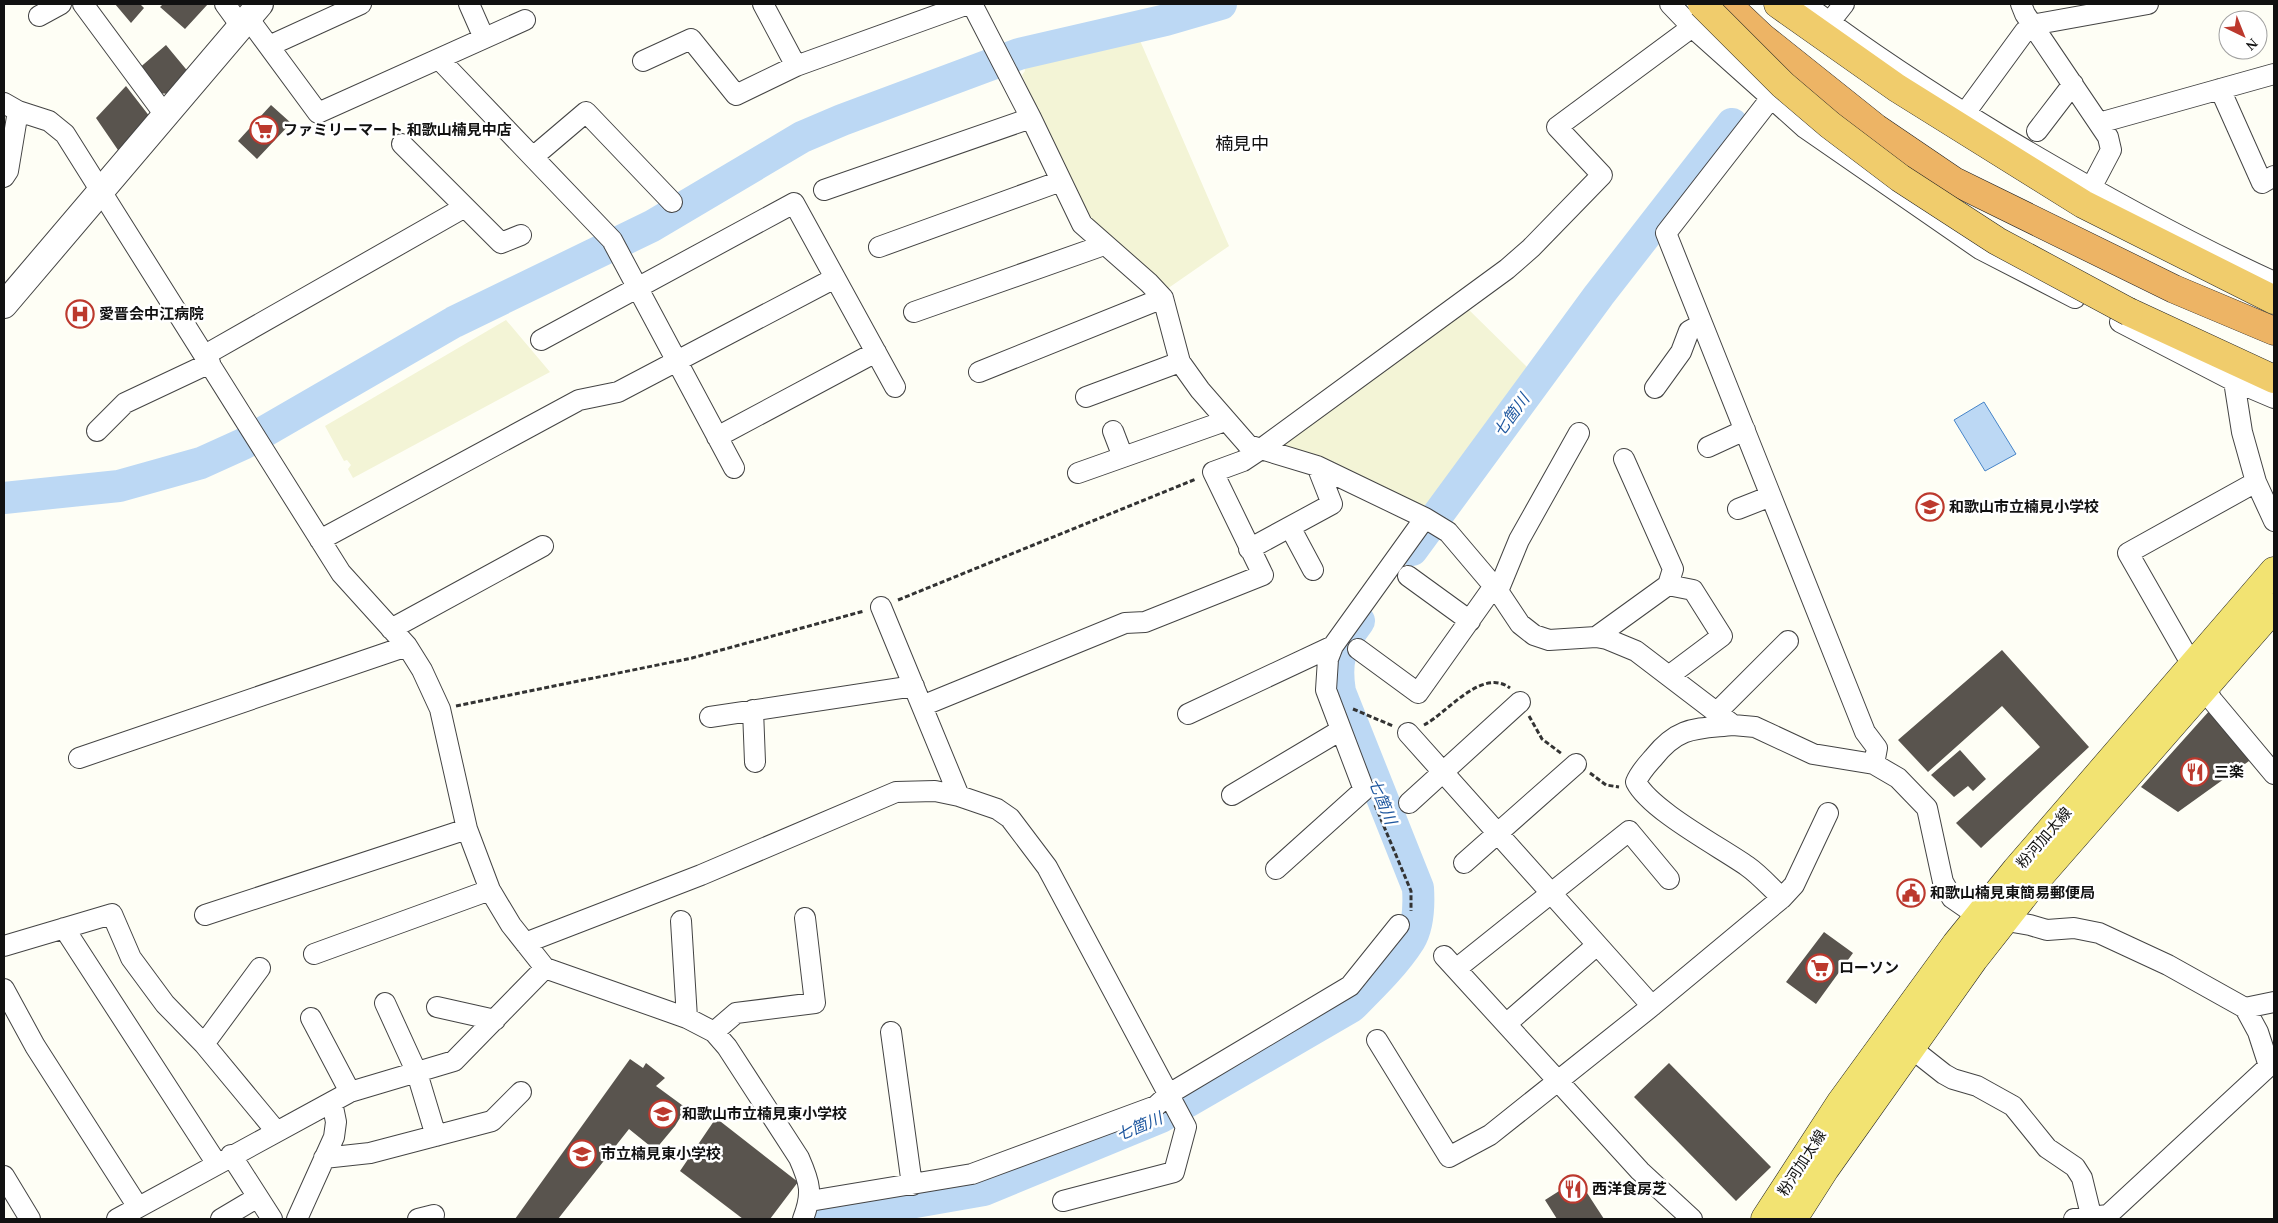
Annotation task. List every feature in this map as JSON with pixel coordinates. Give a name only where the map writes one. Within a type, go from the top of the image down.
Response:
[{"type":"highway","points":[[1725,4],[1762,37],[1876,128],[1954,181],[2099,254],[2174,289],[2274,331]]},
{"type":"highway","points":[[1749,4],[1840,81],[1956,164],[2099,254]]},
{"type":"highway","points":[[1778,4],[1897,88],[2083,204],[2274,300]]},
{"type":"highway","points":[[1697,15],[1830,125],[1900,178],[1997,241],[2129,312],[2274,379]]},
{"type":"main road","name":"粉河加太線","points":[[1793,1219],[1825,1169],[1974,959],[2199,676],[2274,571]]},
{"type":"main road","name":"粉河加太線","points":[[1765,1219],[1841,1102],[1978,916],[2199,676],[2274,608]]},
{"type":"street","points":[[39,16],[61,4]]},
{"type":"street","points":[[83,4],[165,115]]},
{"type":"street","points":[[225,4],[250,16],[269,46],[318,113],[525,20]]},
{"type":"street","points":[[269,46],[361,4]]},
{"type":"street","points":[[469,4],[484,38]]},
{"type":"street","points":[[763,4],[796,66]]},
{"type":"street","points":[[643,60],[691,39],[736,95],[796,66],[968,4]]},
{"type":"street","points":[[972,4],[1031,118],[1082,224],[1149,283],[1163,298],[1180,362],[1225,421],[1248,445],[1317,466],[1431,522],[1448,532],[1496,589],[1520,624],[1534,635],[1549,640],[1596,637],[1607,639],[1636,651],[1670,675],[1733,725]]},
{"type":"street","points":[[1670,4],[1697,15],[1771,98],[1805,128],[1980,249],[2234,381],[2274,398]]},
{"type":"street","points":[[922,706],[1125,623],[1145,622],[1262,575],[1213,472],[1243,461],[1261,449],[1507,269],[1531,248],[1602,175],[1557,127],[1697,15],[1725,4]]},
{"type":"street","points":[[1805,4],[1898,71],[2091,188],[2215,255],[2274,282]]},
{"type":"street","points":[[1829,22],[1844,4]]},
{"type":"street","points":[[2022,4],[2032,25],[2108,137],[2112,150],[2091,188]]},
{"type":"street","points":[[1965,113],[2025,31],[2032,25],[2148,4]]},
{"type":"street","points":[[4,305],[250,16]]},
{"type":"street","points":[[440,58],[615,247],[734,468]]},
{"type":"street","points":[[2099,123],[2274,74]]},
{"type":"street","points":[[2037,131],[2072,84]]},
{"type":"street","points":[[2220,89],[2262,183],[2274,176]]},
{"type":"street","points":[[1771,98],[1666,233],[1865,732],[1878,748],[1874,764]]},
{"type":"street","points":[[4,177],[8,171],[11,107],[49,121],[65,134],[341,573],[407,646],[422,670],[440,709],[467,829],[490,890],[511,925],[545,968],[687,1018],[714,1032],[727,1047],[799,1158],[808,1178],[806,1210],[912,1185],[972,1174],[1156,1106],[1174,1105],[1350,986],[1404,921]]},
{"type":"street","points":[[533,157],[586,112],[672,202]]},
{"type":"street","points":[[824,190],[1031,118]]},
{"type":"street","points":[[402,144],[500,243],[521,234]]},
{"type":"street","points":[[878,247],[1061,181]]},
{"type":"street","points":[[541,340],[794,203],[895,386]]},
{"type":"street","points":[[97,431],[125,403],[207,359],[465,208]]},
{"type":"street","points":[[914,312],[1104,245]]},
{"type":"street","points":[[320,540],[579,400],[618,392],[836,278]]},
{"type":"street","points":[[979,372],[1163,298]]},
{"type":"street","points":[[1655,388],[1681,352],[1689,332],[1702,324]]},
{"type":"street","points":[[717,437],[876,352]]},
{"type":"street","points":[[1086,397],[1180,362]]},
{"type":"street","points":[[2234,381],[2242,432],[2256,482],[2274,521]]},
{"type":"street","points":[[1078,473],[1225,421]]},
{"type":"street","points":[[1708,447],[1745,430]]},
{"type":"street","points":[[1114,431],[1123,457]]},
{"type":"street","points":[[1358,649],[1418,693],[1470,621],[1496,589],[1519,540],[1579,433]]},
{"type":"street","points":[[1596,637],[1668,585],[1673,569],[1624,459]]},
{"type":"street","points":[[1249,549],[1332,504],[1317,466]]},
{"type":"street","points":[[2256,482],[2128,553],[2212,700],[2274,774]]},
{"type":"street","points":[[1738,509],[1771,496]]},
{"type":"street","points":[[1276,869],[1364,790],[1326,690],[1328,659],[1333,646],[1431,522]]},
{"type":"street","points":[[1290,527],[1313,570]]},
{"type":"street","points":[[391,629],[543,546]]},
{"type":"street","points":[[1408,576],[1470,621]]},
{"type":"street","points":[[1668,585],[1692,590],[1722,636],[1670,675]]},
{"type":"street","points":[[881,607],[959,796]]},
{"type":"street","points":[[1716,713],[1788,641]]},
{"type":"street","points":[[79,758],[407,646]]},
{"type":"street","points":[[1188,714],[1333,646]]},
{"type":"street","points":[[710,717],[914,686]]},
{"type":"street","points":[[1409,803],[1520,702]]},
{"type":"street","points":[[754,710],[754,762]]},
{"type":"street","points":[[1782,898],[1750,868],[1659,808],[1636,782],[1639,775],[1664,744],[1678,734],[1694,729],[1733,725],[1755,727],[1813,754],[1874,764],[1898,778],[1927,808],[1943,882],[1952,898],[1978,916],[2005,920],[2046,930],[2074,928],[2099,933],[2168,965],[2245,1008],[2258,1032],[2269,1066],[2108,1215],[2083,1217],[2082,1178],[2075,1168],[2047,1148],[2013,1106],[1977,1086],[1953,1079],[1944,1074],[1911,1048]]},
{"type":"street","points":[[1232,795],[1341,730]]},
{"type":"street","points":[[1408,733],[1652,1006]]},
{"type":"street","points":[[1464,863],[1576,764]]},
{"type":"street","points":[[525,943],[701,875],[896,792],[935,791],[959,796],[997,809],[1010,818],[1047,867],[1186,1127],[1174,1172],[1063,1201]]},
{"type":"street","points":[[1377,1040],[1449,1158],[1490,1135],[1652,1006],[1782,898],[1794,885],[1828,813]]},
{"type":"street","points":[[204,915],[467,829]]},
{"type":"street","points":[[1669,879],[1629,831],[1550,893],[1450,963],[1640,1171],[1692,1219]]},
{"type":"street","points":[[314,954],[490,890]]},
{"type":"street","points":[[4,946],[112,914],[131,958],[165,1004],[204,1044],[276,1130]]},
{"type":"street","points":[[714,1032],[736,1013],[815,1003],[805,918]]},
{"type":"street","points":[[681,921],[687,1018]]},
{"type":"street","points":[[64,928],[224,1159],[258,1197],[272,1219]]},
{"type":"street","points":[[1506,1024],[1597,946]]},
{"type":"street","points":[[204,1044],[260,968]]},
{"type":"street","points":[[117,1219],[276,1130],[350,1092],[454,1061],[545,968]]},
{"type":"street","points":[[4,989],[35,1046],[138,1208]]},
{"type":"street","points":[[2245,1008],[2274,1002]]},
{"type":"street","points":[[385,1003],[417,1073],[436,1136]]},
{"type":"street","points":[[437,1007],[495,1020]]},
{"type":"street","points":[[311,1018],[350,1092]]},
{"type":"street","points":[[891,1032],[912,1185]]},
{"type":"street","points":[[324,1158],[370,1153],[492,1121],[521,1092]]},
{"type":"street","points":[[297,1219],[334,1137],[336,1122],[332,1102]]},
{"type":"street","points":[[4,1176],[30,1219]]},
{"type":"street","points":[[221,1219],[258,1197]]},
{"type":"path","points":[[440,709],[692,658],[881,607],[1213,472]]},
{"type":"path","points":[[1364,790],[1372,799],[1410,891],[1412,903],[1404,921]]},
{"type":"green space","points":[[1138,36],[1229,246],[1167,289],[1086,216],[1061,167],[1022,75],[1025,71],[1023,63],[1061,52]]},
{"type":"green space","points":[[1465,306],[1531,371],[1428,512],[1276,444]]},
{"type":"green space","points":[[506,320],[550,372],[353,478],[348,469],[351,465],[347,460],[344,461],[325,426]]},
{"type":"water","points":[[1984,402],[2016,454],[1985,471],[1954,420]]},
{"type":"building","points":[[115,4],[140,4],[144,8],[131,23]]},
{"type":"building","points":[[163,4],[208,4],[185,29],[160,7]]},
{"type":"building","points":[[166,45],[190,74],[171,94],[156,93],[137,70]]},
{"type":"building","points":[[126,86],[150,117],[120,153],[96,118]]},
{"type":"building","points":[[271,105],[291,123],[257,159],[238,141]]},
{"type":"building","points":[[2002,650],[2089,747],[1981,848],[1956,823],[2040,747],[2002,706],[1928,772],[1898,740]]},
{"type":"building","name":"三楽","points":[[2211,709],[2256,756],[2178,812],[2141,787]]},
{"type":"building","points":[[1960,750],[1986,779],[1973,791],[1968,786],[1954,797],[1931,775]]},
{"type":"building","name":"ローソン","points":[[1824,932],[1853,953],[1816,1004],[1786,982]]},
{"type":"building","points":[[630,1059],[643,1068],[646,1063],[665,1078],[656,1086],[686,1108],[675,1126],[655,1150],[629,1129],[558,1219],[515,1219]]},
{"type":"building","points":[[1669,1063],[1771,1167],[1736,1201],[1634,1097]]},
{"type":"building","points":[[716,1118],[798,1182],[770,1219],[743,1219],[680,1171]]},
{"type":"building","name":"西洋食房芝","points":[[1578,1179],[1604,1219],[1557,1219],[1545,1200]]},
{"type":"waterway","points":[[4,498],[119,486],[201,463],[243,444],[454,322],[652,226],[802,137],[842,120],[1019,54],[1166,20],[1221,4]]},
{"type":"waterway","name":"七箇川","points":[[1412,550],[1599,295],[1732,124]]},
{"type":"waterway","name":"七箇川","points":[[818,1219],[984,1190],[1161,1117],[1351,1007],[1382,975],[1404,949],[1413,934],[1418,914],[1418,888],[1340,692],[1338,671],[1340,654],[1347,638],[1359,621]]},
{"type":"place","name":"ファミリーマート 和歌山楠見中店","points":[[264,130]]},
{"type":"place","name":"愛晋会中江病院","points":[[80,314]]},
{"type":"place","name":"和歌山市立楠見小学校","points":[[1930,507]]},
{"type":"place","name":"三楽","points":[[2195,772]]},
{"type":"place","name":"和歌山楠見東簡易郵便局","points":[[1911,893]]},
{"type":"place","name":"ローソン","points":[[1820,968]]},
{"type":"place","name":"和歌山市立楠見東小学校","points":[[663,1114]]},
{"type":"place","name":"市立楠見東小学校","points":[[582,1154]]},
{"type":"place","name":"西洋食房芝","points":[[1573,1189]]},
{"type":"district","name":"楠見中","points":[[1242,144]]}]
